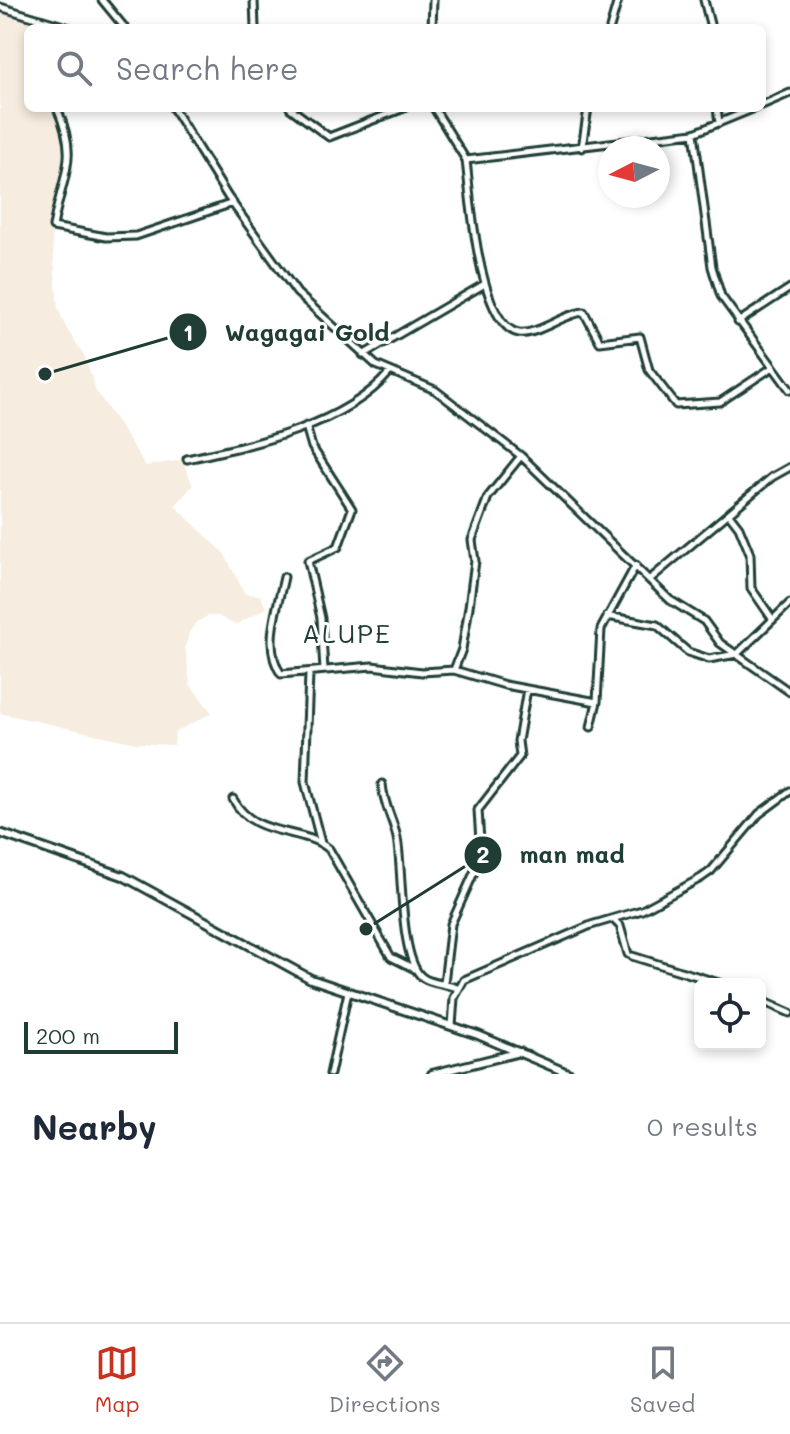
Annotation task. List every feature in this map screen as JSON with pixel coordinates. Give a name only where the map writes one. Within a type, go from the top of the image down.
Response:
[{"type":"street","points":[[102,0],[122,24]]},
{"type":"street","points":[[254,0],[255,24]]},
{"type":"street","points":[[432,24],[433,0]]},
{"type":"street","points":[[611,24],[618,0]]},
{"type":"street","points":[[704,0],[710,24]]},
{"type":"street","points":[[0,7],[41,24]]},
{"type":"street","points":[[766,103],[790,93]]},
{"type":"street","points":[[59,112],[67,133],[70,156],[53,227],[106,237],[136,236],[233,203]]},
{"type":"street","points":[[176,112],[233,203],[297,293],[363,355],[389,373],[435,390],[521,456],[670,600],[704,621],[720,643],[790,692]]},
{"type":"street","points":[[295,112],[329,137],[394,112]]},
{"type":"street","points":[[436,112],[466,160],[483,285],[500,316],[518,333],[579,312],[587,316],[600,342],[640,337],[649,370],[676,405],[720,402],[773,367]]},
{"type":"street","points":[[582,148],[587,112]]},
{"type":"street","points":[[718,112],[719,123]]},
{"type":"street","points":[[466,160],[694,133],[745,112]]},
{"type":"street","points":[[694,133],[712,267],[721,296],[790,390]]},
{"type":"street","points":[[363,355],[483,285]]},
{"type":"street","points":[[738,322],[790,288]]},
{"type":"street","points":[[187,459],[274,438],[306,426],[370,391],[389,373]]},
{"type":"street","points":[[306,426],[312,447],[352,509],[338,547],[308,561],[321,618],[324,670]]},
{"type":"street","points":[[454,670],[462,649],[469,607],[475,561],[472,540],[488,497],[521,456]]},
{"type":"street","points":[[649,580],[772,477],[790,467]]},
{"type":"street","points":[[729,514],[739,527],[750,554],[751,588],[771,617]]},
{"type":"street","points":[[591,727],[597,702],[600,637],[607,616],[636,565]]},
{"type":"street","points":[[284,577],[273,612],[272,659],[281,674],[309,674],[372,666],[422,672],[454,670],[527,689],[597,702]]},
{"type":"street","points":[[607,616],[657,625],[688,652],[709,659],[737,654],[771,617],[790,603]]},
{"type":"street","points":[[309,674],[305,782],[321,843],[345,872],[391,957],[415,969],[430,982],[457,988]]},
{"type":"street","points":[[444,983],[451,924],[481,857],[478,810],[520,756],[518,741],[527,689]]},
{"type":"street","points":[[382,784],[386,813],[397,837],[401,901],[415,969]]},
{"type":"street","points":[[452,1026],[457,988],[464,980],[502,962],[642,910],[711,871],[759,814],[790,791]]},
{"type":"street","points":[[233,799],[250,819],[281,833],[321,843]]},
{"type":"street","points":[[0,833],[123,876],[276,962],[348,992],[452,1026],[570,1074]]},
{"type":"street","points":[[620,926],[624,916]]},
{"type":"street","points":[[613,919],[620,926],[630,955],[703,978]]},
{"type":"street","points":[[330,1074],[348,992]]},
{"type":"street","points":[[766,1003],[790,1013]]},
{"type":"street","points":[[432,1074],[520,1052]]},
{"type":"shaded area","points":[[0,9],[39,21],[39,24],[24,24],[24,112],[56,112],[67,142],[67,159],[51,226],[58,308],[65,326],[85,357],[96,391],[146,466],[182,460],[193,485],[175,506],[224,553],[245,594],[260,595],[266,608],[235,625],[218,616],[208,616],[196,622],[185,647],[190,684],[212,713],[175,732],[174,745],[136,743],[0,713]]},
{"type":"place","name":"Wagagai Gold","points":[[45,374]]},
{"type":"place","name":"man mad","points":[[366,929]]},
{"type":"district","name":"ALUPE","points":[[347,634]]}]
